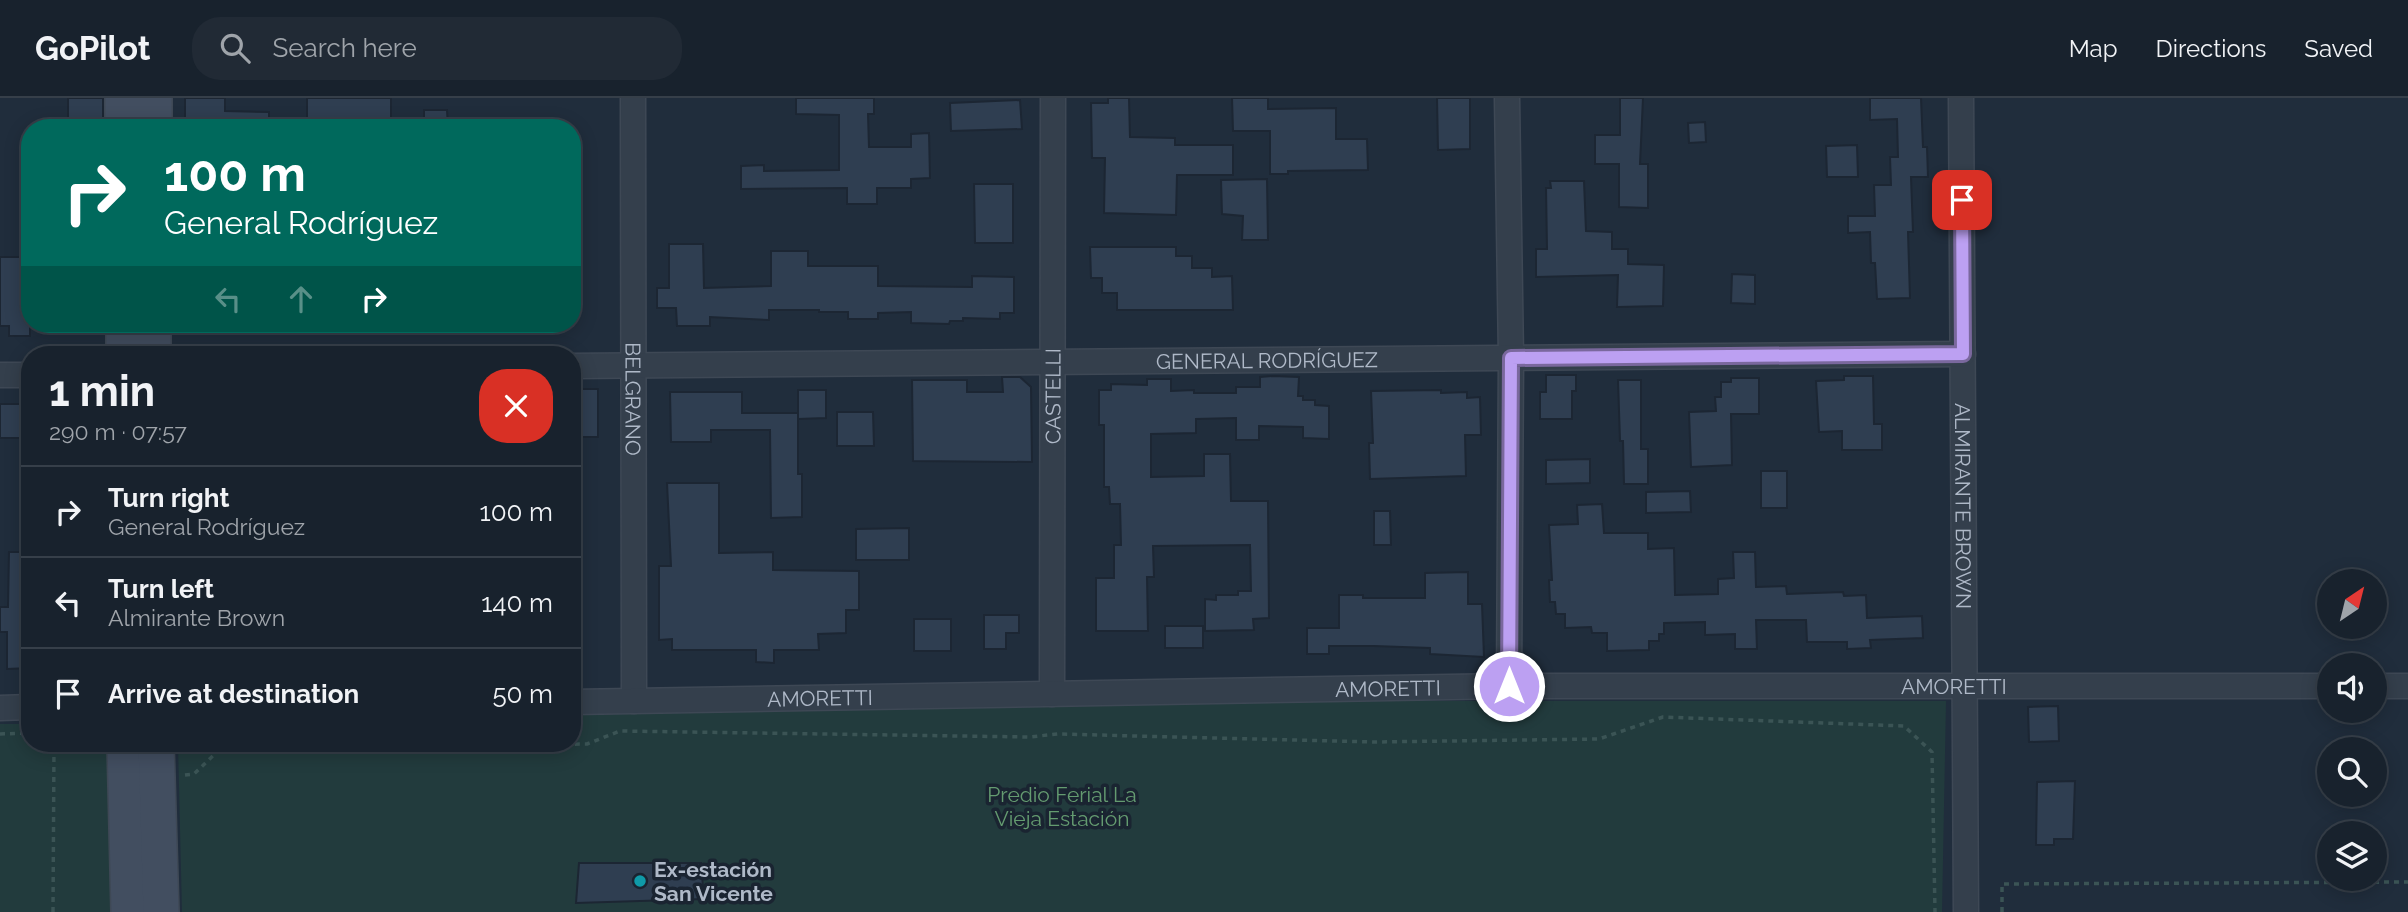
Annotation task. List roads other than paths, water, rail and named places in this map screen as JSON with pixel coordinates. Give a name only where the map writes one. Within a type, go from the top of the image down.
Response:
[{"type":"main road","points":[[123,98],[123,119]]},
{"type":"main road","points":[[154,98],[154,119]]},
{"type":"main road","points":[[125,752],[129,912]]},
{"type":"main road","points":[[156,752],[161,912]]},
{"type":"street","name":"BELGRANO","points":[[633,98],[634,701]]},
{"type":"street","name":"CASTELLI","points":[[1052,694],[1053,98]]},
{"type":"street","points":[[1507,98],[1511,358],[1509,686]]},
{"type":"street","name":"ALMIRANTE BROWN","points":[[1961,98],[1966,912]]},
{"type":"street","name":"GENERAL RODRÍGUEZ","points":[[581,366],[1963,354]]},
{"type":"street","points":[[0,375],[21,375]]},
{"type":"street","name":"AMORETTI","points":[[581,702],[1509,686],[2317,686]]},
{"type":"street","points":[[2387,686],[2408,686]]},
{"type":"street","points":[[0,708],[21,708]]},
{"type":"place","name":"Ex-estación San Vicente","points":[[640,881]]},
{"type":"park label","name":"Predio Ferial La Vieja Estación","points":[[1062,806]]}]
